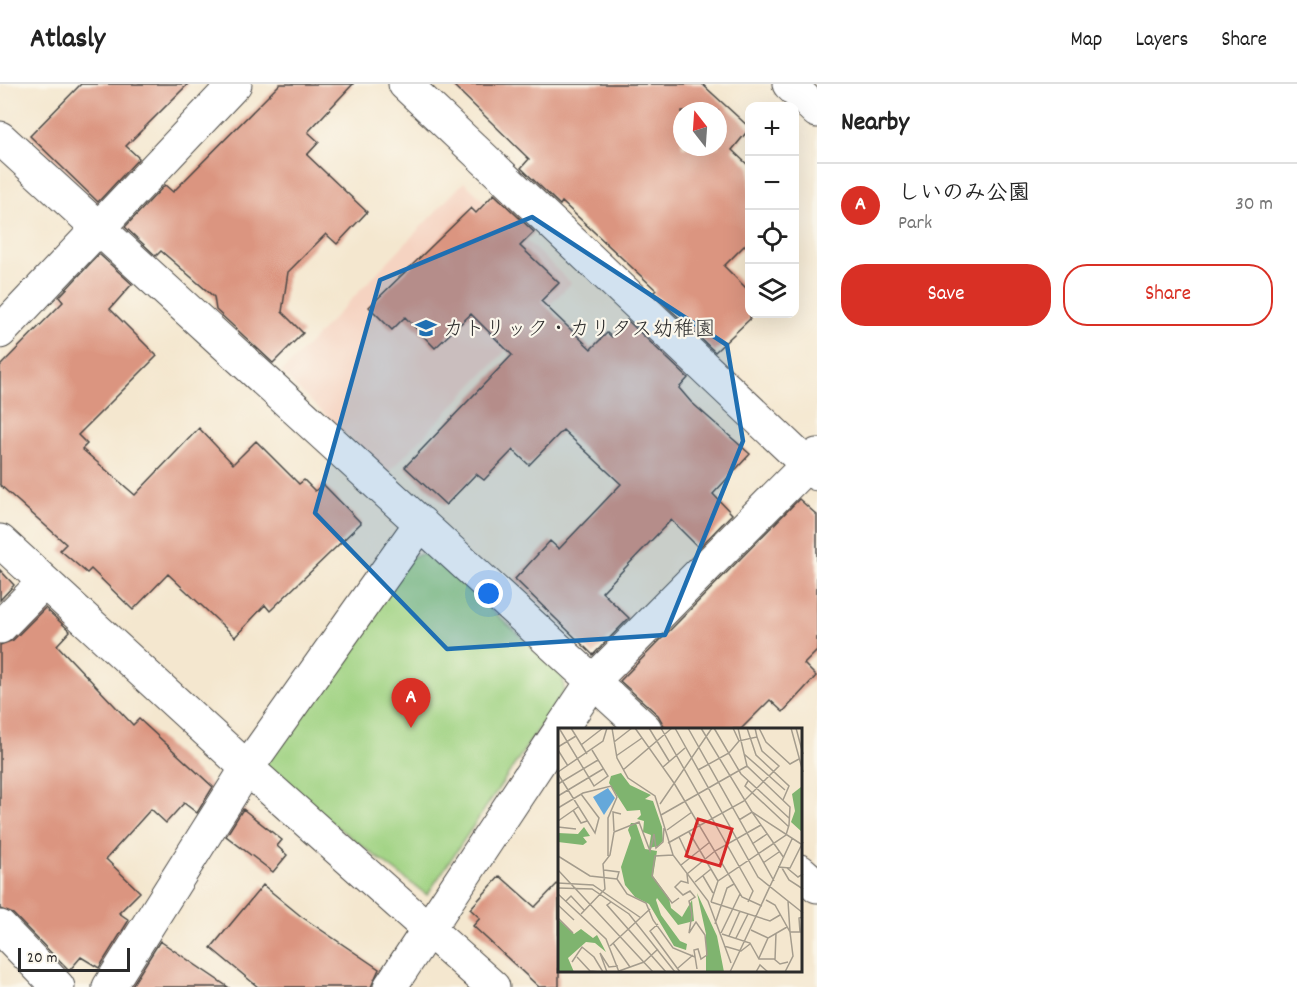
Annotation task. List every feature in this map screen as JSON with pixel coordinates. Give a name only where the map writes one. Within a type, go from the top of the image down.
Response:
[{"type":"street","points":[[0,332],[235,84]]},
{"type":"street","points":[[405,84],[814,464],[593,681],[562,728]]},
{"type":"street","points":[[789,84],[817,111]]},
{"type":"street","points":[[0,138],[644,728]]},
{"type":"street","points":[[109,987],[247,768],[421,523]]},
{"type":"street","points":[[0,541],[247,768],[493,987]]},
{"type":"street","points":[[0,627],[44,582]]},
{"type":"street","points":[[390,987],[427,928],[558,734]]},
{"type":"street","points":[[802,872],[817,886]]},
{"type":"street","points":[[0,927],[58,987]]},
{"type":"highlighted area","points":[[532,217],[727,345],[743,441],[665,635],[447,649],[315,513],[380,280]]},
{"type":"shaded area","name":"カトリック・カリタス幼稚園","points":[[464,182],[571,283],[387,474],[281,373]]},
{"type":"green space","points":[[428,553],[563,674],[564,691],[427,895],[255,765],[409,557]]},
{"type":"building","points":[[81,84],[188,84],[126,146],[139,158],[98,202],[30,136]]},
{"type":"building","points":[[280,84],[353,84],[308,132],[319,142],[307,155],[367,212],[337,244],[326,234],[288,272],[282,312],[303,333],[273,363],[216,310],[214,297],[161,251],[156,256],[125,227],[165,185],[173,192]]},
{"type":"building","points":[[452,84],[702,84],[722,102],[673,102],[673,156],[727,156],[727,107],[745,123],[745,134],[732,150],[745,162],[745,245],[724,266],[745,287],[745,318],[750,319],[715,352],[653,293],[656,290],[562,202],[560,205],[521,168],[529,159]]},
{"type":"building","points":[[494,194],[534,232],[520,246],[559,283],[541,301],[591,349],[607,333],[612,337],[627,320],[688,378],[679,388],[691,402],[750,454],[713,494],[732,514],[699,548],[671,520],[602,592],[629,618],[593,655],[515,579],[550,541],[559,549],[621,484],[563,430],[529,465],[513,450],[484,480],[476,474],[446,505],[405,467],[512,355],[471,314],[435,348],[405,317],[392,330],[369,307],[471,208],[476,213]]},
{"type":"building","points":[[99,254],[132,284],[110,309],[157,356],[78,435],[87,444],[82,449],[135,495],[199,428],[233,464],[256,441],[299,484],[304,480],[315,491],[323,484],[361,523],[270,611],[265,605],[235,637],[168,574],[133,610],[91,569],[87,573],[60,550],[66,544],[0,485],[0,366],[63,302],[59,297]]},
{"type":"building","points":[[799,499],[817,515],[817,651],[804,664],[816,676],[783,712],[770,700],[742,728],[665,728],[658,715],[620,681]]},
{"type":"building","points":[[0,570],[14,585],[0,600]]},
{"type":"building","points":[[45,608],[70,631],[57,645],[133,725],[139,719],[213,787],[197,813],[184,803],[166,823],[151,809],[106,859],[140,892],[119,913],[129,920],[99,968],[81,957],[69,971],[13,914],[0,909],[0,645],[13,640]]},
{"type":"building","points":[[243,809],[282,840],[277,846],[287,855],[273,872],[226,836]]},
{"type":"building","points":[[500,876],[535,907],[558,883],[559,987],[539,987],[473,926],[480,918],[470,909]]},
{"type":"building","points":[[263,885],[302,917],[379,969],[371,987],[258,987],[211,948]]},
{"type":"building","points":[[160,941],[228,987],[131,987]]},
{"type":"place","name":"カトリック・カリタス幼稚園","points":[[426,328]]},
{"type":"place","name":"しいのみ公園","points":[[411,728]]}]
